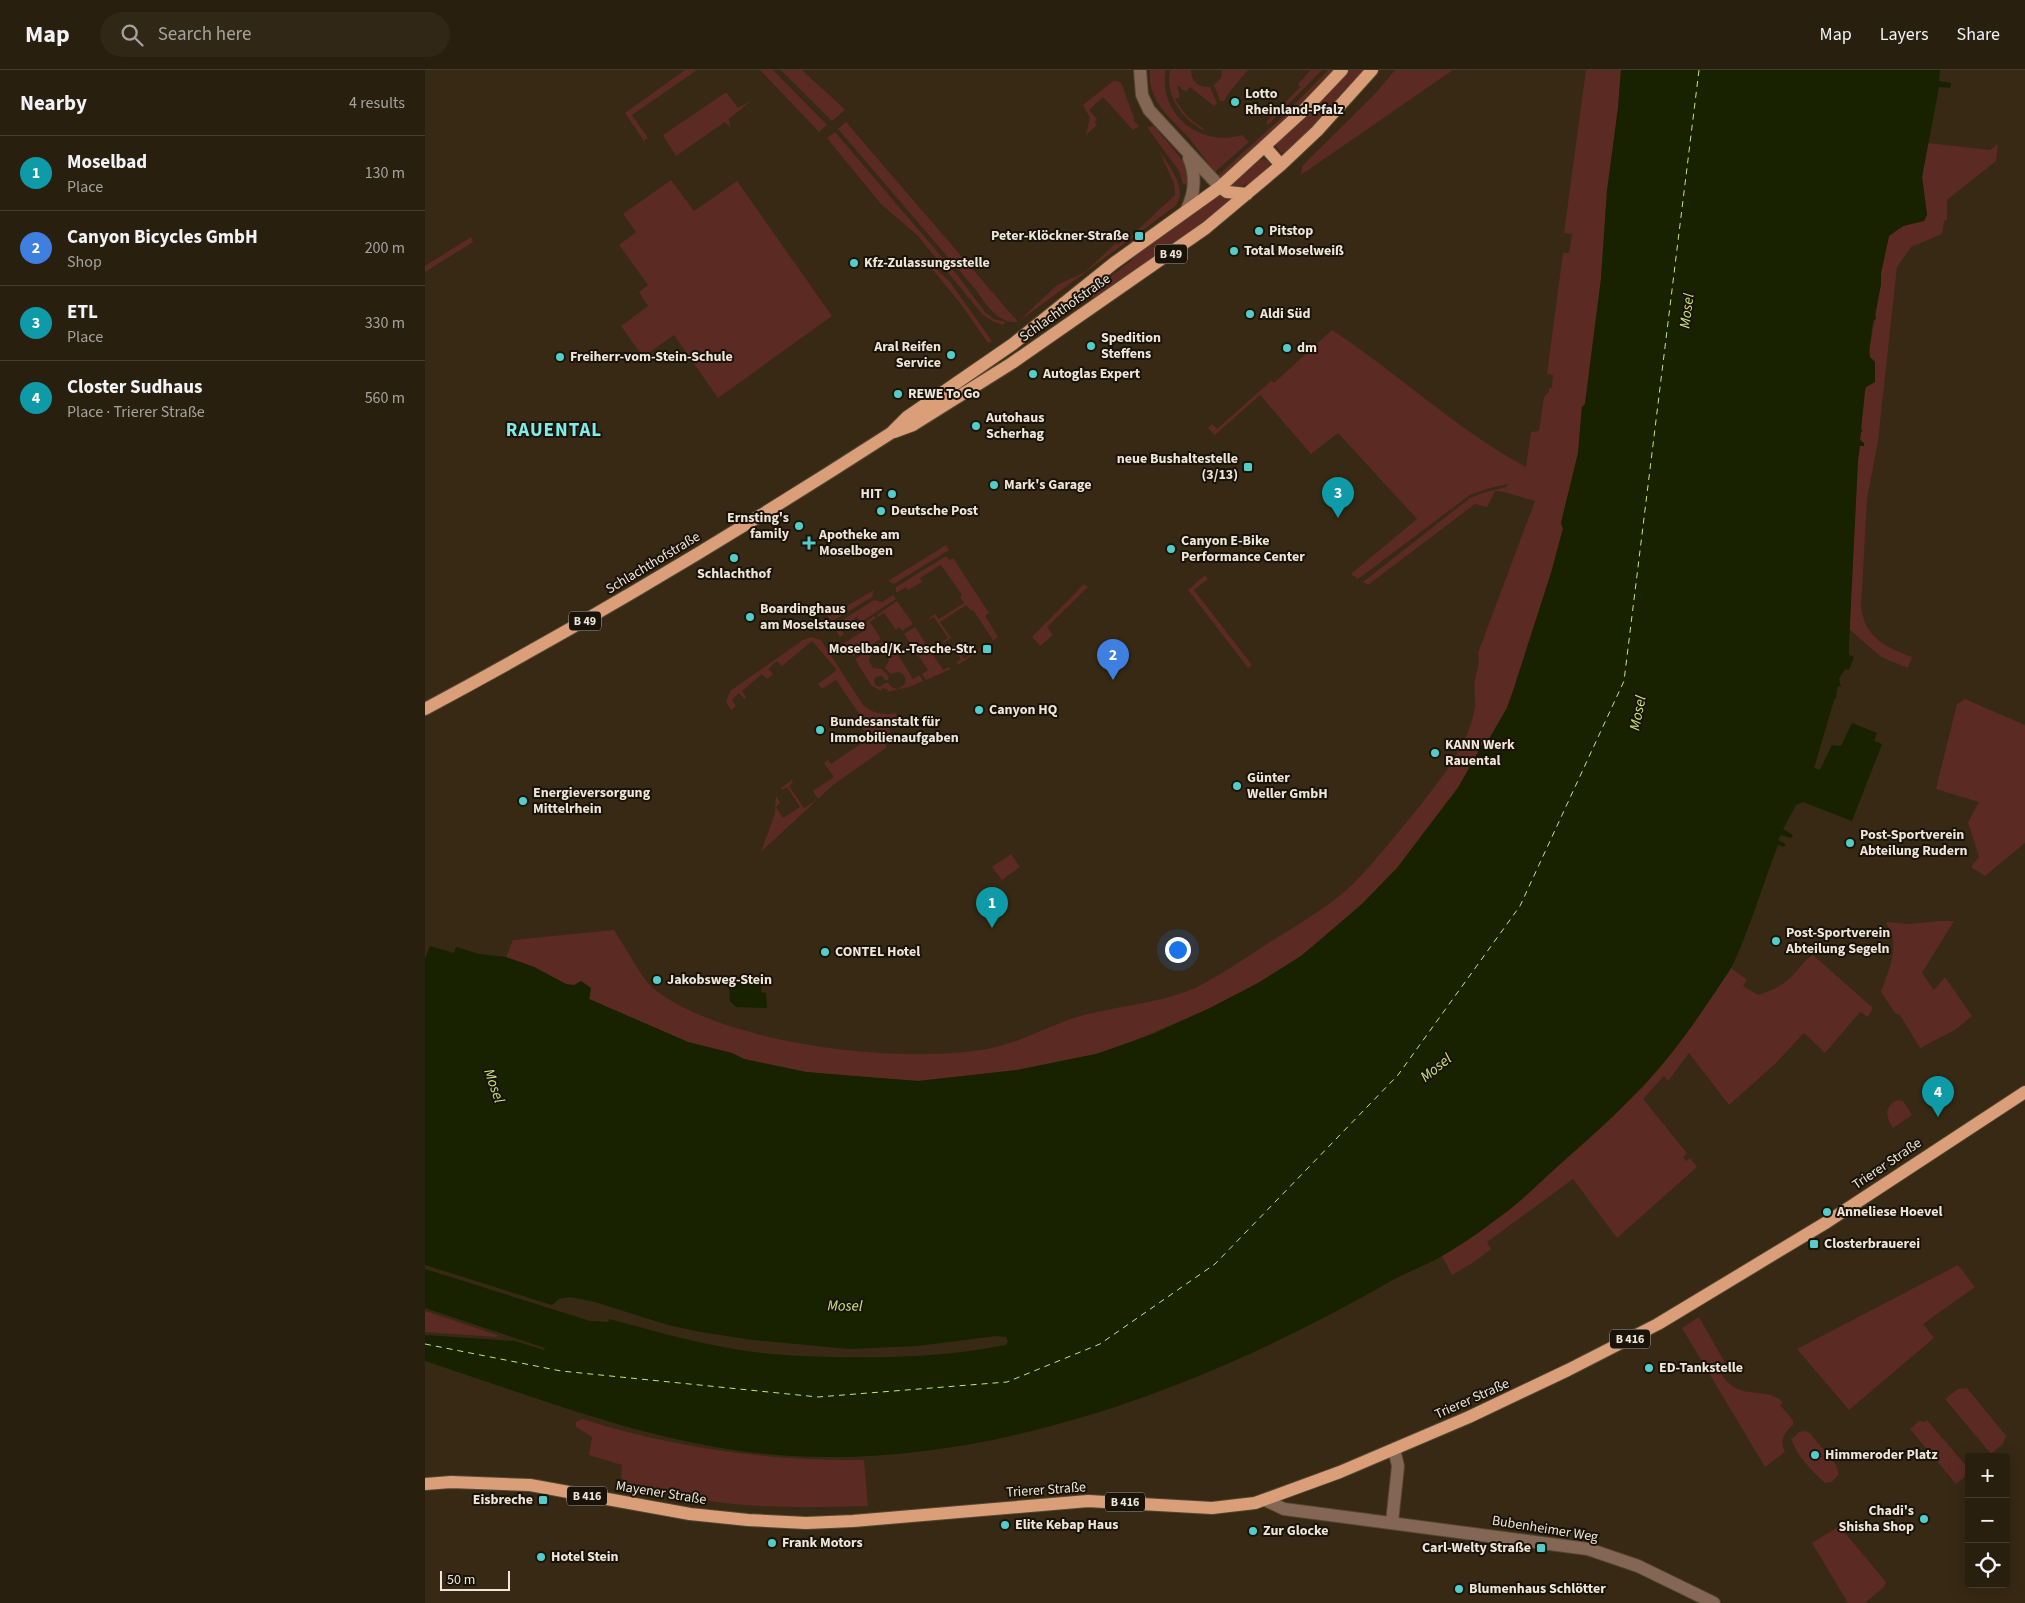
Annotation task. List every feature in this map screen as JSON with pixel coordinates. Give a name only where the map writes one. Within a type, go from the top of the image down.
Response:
[{"type":"main road","name":"Schlachthofstraße","points":[[425,709],[529,654],[664,575],[891,433],[907,417],[1013,344],[1089,283],[1220,187],[1304,110],[1342,70]]},
{"type":"main road","name":"Schlachthofstraße","points":[[891,433],[909,427],[1013,363],[1169,255],[1281,165],[1317,130],[1372,70]]},
{"type":"main road","points":[[1265,147],[1281,165]]},
{"type":"main road","points":[[1220,187],[1227,192],[1247,194]]},
{"type":"main road","points":[[1089,283],[1085,297],[1091,308]]},
{"type":"main road","name":"Trierer Straße","points":[[863,1520],[1073,1502],[1113,1502],[1212,1508],[1240,1506],[1291,1492],[1394,1450],[1523,1392],[1672,1316],[1833,1218],[2025,1092]]},
{"type":"main road","name":"Mayener Straße","points":[[425,1484],[451,1482],[530,1485],[690,1514],[749,1520],[806,1523],[863,1520]]},
{"type":"street","points":[[1140,70],[1140,88],[1145,103],[1187,153],[1220,187]]},
{"type":"street","points":[[1186,211],[1193,193],[1194,175],[1187,153]]},
{"type":"street","points":[[1392,1522],[1398,1466],[1394,1450]]},
{"type":"street","points":[[1291,1492],[1296,1505],[1303,1510]]},
{"type":"street","name":"Bubenheimer Weg","points":[[1265,1500],[1280,1508],[1571,1546],[1603,1553],[1649,1571],[1714,1603]]},
{"type":"shaded area","points":[[685,70],[697,70],[632,115],[648,138],[644,141],[625,113]]},
{"type":"shaded area","points":[[760,70],[773,70],[827,125],[819,132]]},
{"type":"shaded area","points":[[781,70],[802,70],[845,110],[832,121]]},
{"type":"shaded area","points":[[1150,70],[1166,70],[1165,86],[1168,101],[1175,113],[1185,124],[1198,132],[1212,137],[1227,138],[1242,135],[1249,142],[1215,172],[1189,138],[1161,108],[1152,91]]},
{"type":"shaded area","points":[[1170,70],[1191,70],[1192,77],[1196,83],[1210,87],[1217,103],[1214,106],[1190,87],[1186,92],[1177,85],[1180,97],[1175,99],[1184,113],[1203,130],[1188,119],[1177,106],[1170,89]]},
{"type":"shaded area","points":[[1222,70],[1248,70],[1224,101],[1220,101],[1214,85],[1221,78]]},
{"type":"shaded area","points":[[1311,70],[1322,70],[1268,125],[1266,122],[1300,87],[1298,84]]},
{"type":"shaded area","points":[[1328,70],[1336,70],[1302,106],[1221,181],[1216,177],[1279,120]]},
{"type":"shaded area","points":[[1349,70],[1367,70],[1287,154],[1281,153],[1276,146],[1279,141]]},
{"type":"shaded area","points":[[1395,70],[1453,70],[1301,175],[1302,167],[1305,163],[1374,95]]},
{"type":"shaded area","points":[[1586,70],[1621,70],[1607,191],[1601,279],[1585,404],[1582,407],[1578,453],[1561,523],[1563,528],[1551,573],[1507,708],[1458,787],[1397,868],[1362,904],[1301,956],[1258,983],[1210,1008],[1120,1047],[1096,1054],[1017,1070],[918,1081],[806,1072],[744,1059],[732,1053],[688,1042],[589,999],[591,988],[566,984],[534,967],[506,957],[513,940],[614,930],[639,970],[654,989],[685,1008],[725,1025],[821,1047],[919,1054],[963,1052],[1000,1046],[1020,1040],[1077,1017],[1155,1001],[1185,992],[1226,970],[1303,922],[1346,890],[1372,864],[1419,807],[1461,747],[1472,721],[1475,707],[1474,682],[1478,664],[1478,653],[1535,501],[1495,491],[1487,507],[1475,504],[1368,585],[1363,582],[1470,498],[1506,487],[1508,484],[1470,495],[1358,579],[1351,574],[1417,519],[1338,433],[1311,454],[1260,395],[1215,435],[1208,428],[1212,424],[1217,429],[1271,381],[1274,383],[1332,330],[1476,436],[1526,467],[1531,432],[1539,431],[1544,397],[1549,392],[1549,388],[1552,388],[1553,375],[1547,374],[1563,253],[1569,253],[1572,234],[1564,233]]},
{"type":"shaded area","points":[[1113,81],[1121,83],[1135,119],[1133,120],[1139,126],[1133,130],[1103,97],[1089,110],[1097,119],[1095,122],[1097,125],[1086,135],[1090,118],[1083,105]]},
{"type":"shaded area","points":[[727,93],[738,108],[752,100],[729,119],[730,127],[725,122],[676,156],[663,135]]},
{"type":"shaded area","points":[[846,122],[1018,322],[1011,322],[999,317],[988,307],[976,290],[838,129]]},
{"type":"shaded area","points":[[1154,126],[1184,162],[1190,185],[1183,184],[1179,171],[1147,127]]},
{"type":"shaded area","points":[[835,132],[958,276],[985,312],[994,319],[1005,322],[1004,325],[992,321],[982,314],[918,236],[880,203],[827,138]]},
{"type":"shaded area","points":[[1928,143],[1990,150],[1998,144],[1996,161],[1947,200],[1947,220],[1944,221],[1942,234],[1911,247],[1897,267],[1878,441],[1867,499],[1861,608],[1867,627],[1872,634],[1886,645],[1912,657],[1908,668],[1881,657],[1849,629],[1858,460],[1860,446],[1864,446],[1860,440],[1865,390],[1866,387],[1875,382],[1875,362],[1870,357],[1870,346],[1881,284],[1881,273],[1889,236],[1898,229],[1927,215],[1922,177]]},
{"type":"shaded area","points":[[1159,150],[1176,178],[1180,193],[1179,201],[1174,207],[1018,322],[1057,285],[1085,272],[1116,243],[1118,245],[1125,238],[1127,240],[1175,195],[1174,184]]},
{"type":"shaded area","points":[[1259,160],[1269,161],[1270,166],[1252,182],[1235,187],[1228,186]]},
{"type":"shaded area","points":[[671,180],[694,211],[737,181],[832,316],[718,398],[674,335],[643,357],[621,326],[648,306],[639,292],[648,285],[619,245],[636,232],[623,214]]},
{"type":"shaded area","points":[[1219,193],[1235,200],[1098,298],[1092,298],[1091,295],[1094,289],[1131,261],[1143,248]]},
{"type":"shaded area","points":[[471,237],[473,242],[425,272],[425,266]]},
{"type":"shaded area","points":[[932,267],[950,282],[992,341],[988,343]]},
{"type":"shaded area","points":[[946,545],[949,550],[894,584],[888,581]]},
{"type":"shaded area","points":[[946,556],[949,560],[953,558],[989,613],[985,616],[998,637],[958,665],[957,662],[961,659],[954,648],[948,651],[955,645],[964,659],[993,640],[973,610],[971,611],[966,605],[940,622],[951,638],[942,642],[948,638],[934,617],[929,618],[935,614],[939,619],[964,603],[960,597],[962,595],[941,565],[920,578],[922,582],[908,590],[906,587],[896,593],[896,587]]},
{"type":"shaded area","points":[[1205,575],[1208,579],[1194,590],[1252,665],[1248,668],[1188,590]]},
{"type":"shaded area","points":[[1084,584],[1088,587],[1047,627],[1053,635],[1040,646],[1032,637]]},
{"type":"shaded area","points":[[874,590],[872,597],[831,622],[828,617]]},
{"type":"shaded area","points":[[893,595],[896,599],[861,622],[857,617],[841,628],[844,634],[840,637],[833,626],[874,600],[882,602]]},
{"type":"shaded area","points":[[897,601],[913,624],[902,631],[899,627],[896,630],[884,613],[878,617],[877,615]]},
{"type":"shaded area","points":[[874,616],[876,618],[870,622],[881,639],[853,656],[844,643],[865,630],[862,625]]},
{"type":"shaded area","points":[[915,627],[943,670],[949,667],[951,669],[926,680],[922,674],[928,670],[904,634]]},
{"type":"shaded area","points":[[811,637],[821,640],[863,705],[878,713],[896,713],[899,725],[889,727],[891,735],[882,737],[887,747],[833,785],[818,799],[813,791],[834,777],[824,763],[828,760],[831,764],[869,738],[859,722],[856,724],[853,720],[860,715],[836,680],[822,689],[818,684],[837,670],[812,641],[782,666],[777,661],[768,669],[773,674],[767,679],[762,674],[742,691],[746,697],[744,699],[739,693],[732,700],[736,706],[731,710],[726,702],[730,691],[803,640]]},
{"type":"shaded area","points":[[883,642],[881,650],[875,650],[871,653],[869,661],[873,668],[882,669],[889,677],[888,680],[885,680],[882,676],[876,677],[874,680],[875,685],[880,687],[888,683],[893,688],[898,689],[906,682],[902,673],[891,674],[885,668],[889,660],[884,651],[891,644],[913,679],[919,675],[923,681],[909,687],[887,692],[888,690],[882,688],[881,691],[871,685],[855,659]]},
{"type":"shaded area","points":[[1965,699],[2025,725],[2025,843],[1985,876],[1971,867],[1979,857],[1968,822],[1979,802],[1936,789],[1957,704]]},
{"type":"shaded area","points":[[792,780],[793,782],[789,786],[804,808],[818,799],[761,852],[775,813],[776,796],[780,803],[776,807],[783,818],[800,807],[787,787],[782,790],[781,788]]},
{"type":"shaded area","points":[[1011,854],[1020,867],[1002,880],[992,867]]},
{"type":"shaded area","points":[[1954,921],[1922,973],[1934,990],[1945,977],[1972,1016],[1955,1030],[1920,1048],[1900,1015],[1895,1013],[1881,992],[1890,967],[1893,949],[1891,932],[1886,924],[1888,922],[1908,924]]},
{"type":"shaded area","points":[[1813,955],[1873,1008],[1868,1017],[1860,1012],[1825,1053],[1804,1033],[1776,1063],[1729,1105],[1689,1053],[1668,1081],[1664,1076],[1643,1099],[1687,1153],[1683,1157],[1686,1161],[1690,1158],[1697,1167],[1617,1238],[1573,1179],[1487,1242],[1491,1249],[1452,1275],[1442,1256],[1510,1209],[1643,1087],[1687,1032],[1731,968],[1747,980],[1743,986],[1758,995],[1772,990],[1785,982]]},
{"type":"shaded area","points":[[1898,1100],[1903,1101],[1912,1115],[1893,1128],[1888,1119],[1887,1112],[1890,1105]]},
{"type":"shaded area","points":[[1958,1265],[1975,1287],[1923,1324],[1934,1338],[1849,1410],[1797,1349]]},
{"type":"shaded area","points":[[425,1311],[497,1335],[497,1337],[425,1332]]},
{"type":"shaded area","points":[[1699,1317],[1728,1368],[1720,1372],[1727,1382],[1743,1391],[1775,1397],[1783,1402],[1780,1405],[1793,1420],[1793,1425],[1785,1434],[1782,1444],[1785,1452],[1765,1467],[1682,1328]]},
{"type":"shaded area","points":[[1967,1388],[2006,1436],[2003,1444],[1992,1453],[1990,1453],[1945,1399],[1958,1389]]},
{"type":"shaded area","points":[[582,1419],[651,1438],[721,1451],[792,1458],[864,1460],[868,1506],[773,1507],[743,1505],[628,1488],[621,1477],[622,1465],[589,1455],[592,1437],[576,1427],[576,1422]]},
{"type":"shaded area","points":[[1927,1420],[1965,1464],[1965,1477],[1956,1484],[1910,1429],[1919,1421],[1925,1422]]},
{"type":"shaded area","points":[[1799,1432],[1810,1433],[1836,1465],[1839,1474],[1832,1482],[1825,1483],[1796,1450],[1792,1439]]},
{"type":"shaded area","points":[[1841,1525],[1845,1533],[1886,1582],[1884,1587],[1865,1603],[1848,1603],[1812,1543]]},
{"type":"water","name":"Mosel","points":[[1621,70],[1940,70],[1939,81],[1951,83],[1950,88],[1939,87],[1922,177],[1927,215],[1924,221],[1903,226],[1889,236],[1881,273],[1876,319],[1873,321],[1869,352],[1870,357],[1875,362],[1875,382],[1866,387],[1865,390],[1861,429],[1863,431],[1861,432],[1860,440],[1864,443],[1864,446],[1860,446],[1858,460],[1849,644],[1849,655],[1854,657],[1849,670],[1845,669],[1839,679],[1841,687],[1838,686],[1837,696],[1834,700],[1814,768],[1820,770],[1832,745],[1841,746],[1852,723],[1877,733],[1874,741],[1882,744],[1852,821],[1803,802],[1796,805],[1783,829],[1793,835],[1791,838],[1781,835],[1778,840],[1786,844],[1784,847],[1778,845],[1731,969],[1687,1033],[1652,1076],[1610,1119],[1521,1200],[1476,1234],[1442,1256],[1323,1318],[1179,1384],[1104,1410],[1027,1432],[949,1448],[871,1456],[793,1456],[745,1452],[698,1444],[606,1420],[425,1361],[425,1335],[515,1341],[544,1350],[545,1348],[425,1308],[425,1269],[590,1321],[608,1322],[609,1319],[694,1341],[749,1351],[816,1357],[896,1357],[962,1352],[1006,1345],[1008,1342],[1006,1337],[997,1336],[917,1346],[850,1349],[753,1340],[668,1325],[595,1302],[570,1297],[559,1299],[552,1305],[425,1265],[425,959],[430,946],[454,953],[456,947],[479,954],[506,957],[534,967],[566,984],[574,985],[581,981],[591,988],[589,999],[688,1042],[732,1053],[744,1059],[806,1072],[918,1081],[1017,1070],[1096,1054],[1153,1034],[1210,1008],[1258,983],[1301,956],[1362,904],[1397,868],[1458,788],[1484,741],[1489,739],[1507,708],[1551,573],[1563,529],[1561,523],[1578,453],[1582,407],[1585,404],[1601,279],[1607,191]]},
{"type":"water","points":[[729,983],[762,983],[761,992],[766,993],[767,1008],[736,1007],[730,1001]]},
{"type":"ferry route","points":[[425,1344],[561,1371],[818,1397],[1007,1382],[1100,1344],[1215,1264],[1398,1075],[1520,906],[1624,681],[1699,70]]},
{"type":"place","name":"Lotto Rheinland-Pfalz","points":[[1235,102]]},
{"type":"place","name":"Pitstop","points":[[1259,231]]},
{"type":"place","name":"Peter-Klöckner-Straße","points":[[1139,236]]},
{"type":"place","name":"Total Moselweiß","points":[[1234,251]]},
{"type":"place","name":"Kfz-Zulassungsstelle","points":[[854,263]]},
{"type":"place","name":"Aldi Süd","points":[[1250,314]]},
{"type":"place","name":"Spedition Steffens","points":[[1091,346]]},
{"type":"place","name":"dm","points":[[1287,348]]},
{"type":"place","name":"Aral Reifen Service","points":[[951,355]]},
{"type":"place","name":"Freiherr-vom-Stein-Schule","points":[[560,357]]},
{"type":"place","name":"Autoglas Expert","points":[[1033,374]]},
{"type":"place","name":"REWE To Go","points":[[898,394]]},
{"type":"place","name":"Autohaus Scherhag","points":[[976,426]]},
{"type":"place","name":"neue Bushaltestelle (3/13)","points":[[1248,467]]},
{"type":"place","name":"Mark's Garage","points":[[994,485]]},
{"type":"place","name":"HIT","points":[[892,494]]},
{"type":"place","name":"Deutsche Post","points":[[881,511]]},
{"type":"place","name":"ETL","points":[[1338,518]]},
{"type":"place","name":"Ernsting's family","points":[[799,526]]},
{"type":"place","name":"Apotheke am Moselbogen","points":[[809,543]]},
{"type":"place","name":"Canyon E-Bike Performance Center","points":[[1171,549]]},
{"type":"place","name":"Schlachthof","points":[[734,558]]},
{"type":"place","name":"Boardinghaus am Moselstausee","points":[[750,617]]},
{"type":"place","name":"Moselbad/K.-Tesche-Str.","points":[[987,649]]},
{"type":"place","name":"Canyon Bicycles GmbH","points":[[1113,680]]},
{"type":"place","name":"Canyon HQ","points":[[979,710]]},
{"type":"place","name":"Bundesanstalt für Immobilienaufgaben","points":[[820,730]]},
{"type":"place","name":"KANN Werk Rauental","points":[[1435,753]]},
{"type":"place","name":"Günter Weller GmbH","points":[[1237,786]]},
{"type":"place","name":"Energieversorgung Mittelrhein","points":[[523,801]]},
{"type":"place","name":"Post-Sportverein Abteilung Rudern","points":[[1850,843]]},
{"type":"place","name":"Moselbad","points":[[992,928]]},
{"type":"place","name":"Post-Sportverein Abteilung Segeln","points":[[1776,941]]},
{"type":"place","name":"CONTEL Hotel","points":[[825,952]]},
{"type":"place","name":"Jakobsweg-Stein","points":[[657,980]]},
{"type":"place","name":"Closter Sudhaus","points":[[1938,1117]]},
{"type":"place","name":"Anneliese Hoevel","points":[[1827,1212]]},
{"type":"place","name":"Closterbrauerei","points":[[1814,1244]]},
{"type":"place","name":"ED-Tankstelle","points":[[1649,1368]]},
{"type":"place","name":"Himmeroder Platz","points":[[1815,1455]]},
{"type":"place","name":"Eisbreche","points":[[543,1500]]},
{"type":"place","name":"Chadi's Shisha Shop","points":[[1924,1519]]},
{"type":"place","name":"Elite Kebap Haus","points":[[1005,1525]]},
{"type":"place","name":"Zur Glocke","points":[[1253,1531]]},
{"type":"place","name":"Frank Motors","points":[[772,1543]]},
{"type":"place","name":"Carl-Welty Straße","points":[[1541,1548]]},
{"type":"place","name":"Hotel Stein","points":[[541,1557]]},
{"type":"place","name":"Blumenhaus Schlötter","points":[[1459,1589]]},
{"type":"district","name":"RAUENTAL","points":[[554,430]]}]
